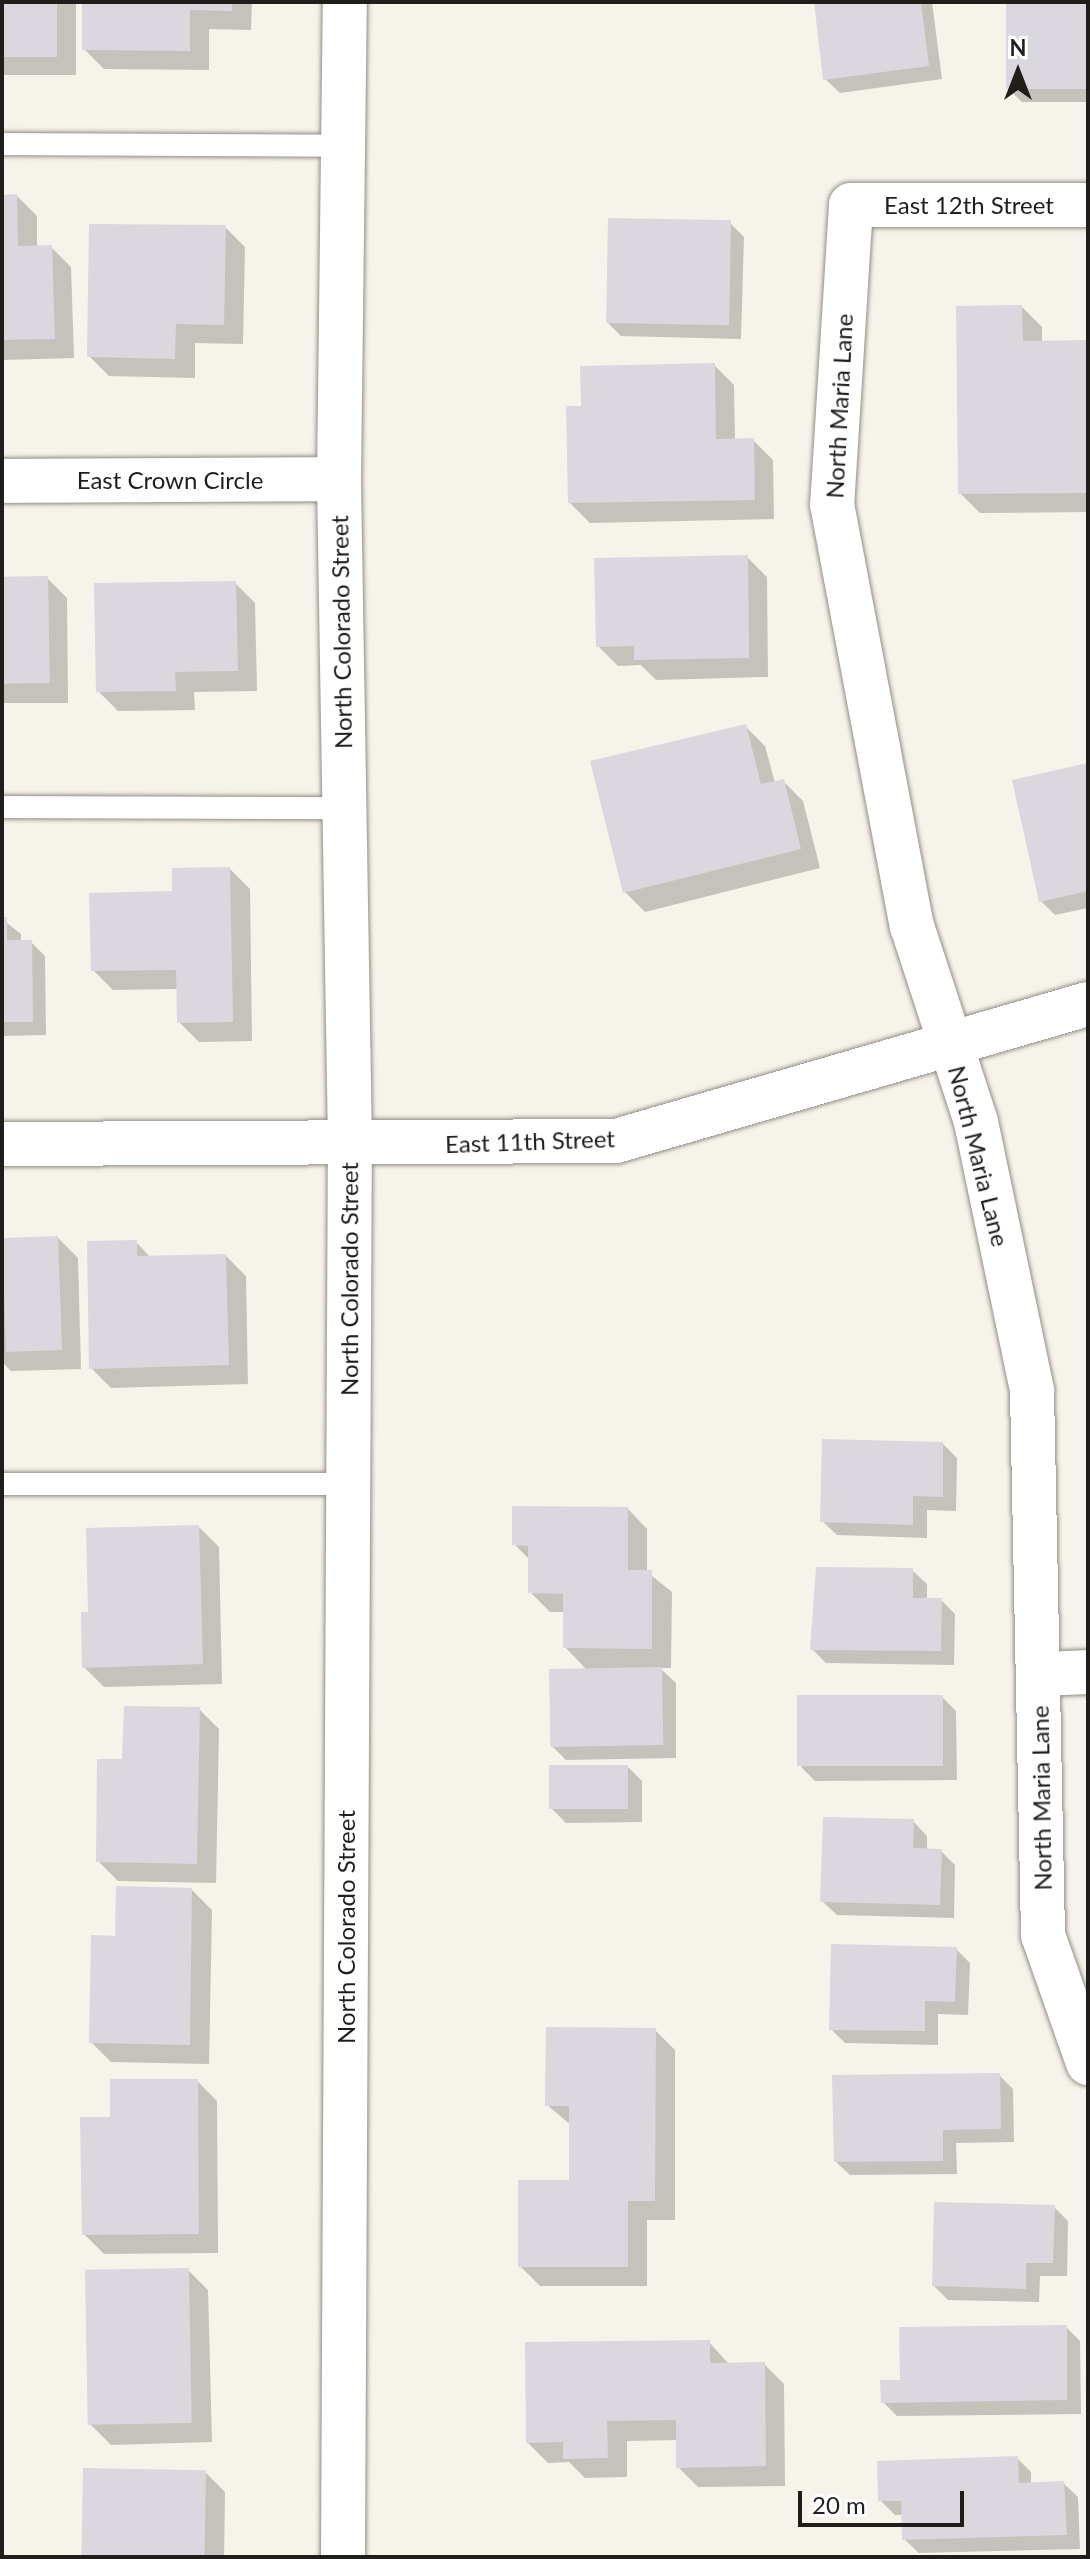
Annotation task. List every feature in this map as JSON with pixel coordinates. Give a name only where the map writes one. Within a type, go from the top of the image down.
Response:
[{"type":"street","name":"North Colorado Street","points":[[343,2557],[350,1145],[339,479],[345,2]]},
{"type":"street","name":"East 12th Street","points":[[851,205],[1088,205]]},
{"type":"street","name":"North Maria Lane","points":[[851,205],[832,504],[908,910],[976,1122],[1032,1391],[1043,1935],[1088,2063]]},
{"type":"street","name":"East Crown Circle","points":[[2,481],[339,479]]},
{"type":"street","name":"East 11th Street","points":[[2,1144],[350,1145],[616,1141],[1088,1004]]},
{"type":"street","points":[[1039,1674],[1088,1672]]},
{"type":"lane","points":[[2,144],[343,146]]},
{"type":"lane","points":[[2,807],[344,808]]},
{"type":"lane","points":[[2,1484],[348,1484]]},
{"type":"building","points":[[2,2],[57,2],[57,57],[2,57]]},
{"type":"building","points":[[82,2],[232,2],[232,11],[190,10],[190,51],[82,50]]},
{"type":"building","points":[[814,2],[921,2],[929,66],[823,80]]},
{"type":"building","points":[[1006,2],[1088,2],[1088,89],[1006,89]]},
{"type":"building","points":[[17,194],[18,246],[52,245],[55,339],[2,340],[2,195]]},
{"type":"building","points":[[608,218],[731,220],[729,325],[606,323]]},
{"type":"building","points":[[89,224],[226,225],[224,325],[176,324],[175,359],[87,357]]},
{"type":"building","points":[[1022,305],[1023,341],[1088,340],[1088,493],[958,494],[956,306]]},
{"type":"building","points":[[715,363],[716,439],[754,438],[755,500],[568,503],[566,406],[581,406],[580,366]]},
{"type":"building","points":[[748,555],[749,658],[634,660],[634,646],[596,647],[594,558]]},
{"type":"building","points":[[48,576],[50,683],[4,684],[2,577]]},
{"type":"building","points":[[236,581],[238,671],[175,672],[176,691],[96,692],[94,583]]},
{"type":"building","points":[[746,724],[761,784],[784,779],[801,849],[623,893],[590,761]]},
{"type":"building","points":[[1088,763],[1088,891],[1039,902],[1012,780]]},
{"type":"building","points":[[230,867],[233,1022],[177,1023],[176,970],[91,971],[89,893],[172,891],[172,868]]},
{"type":"building","points":[[2,917],[7,917],[7,940],[32,940],[33,1022],[2,1022]]},
{"type":"building","points":[[58,1236],[62,1350],[6,1352],[2,1238]]},
{"type":"building","points":[[137,1240],[137,1256],[226,1254],[229,1365],[89,1369],[87,1241]]},
{"type":"building","points":[[822,1439],[943,1442],[943,1497],[913,1496],[913,1525],[820,1522]]},
{"type":"building","points":[[512,1506],[628,1507],[628,1570],[652,1570],[652,1649],[563,1648],[563,1594],[528,1593],[528,1546],[512,1545]]},
{"type":"building","points":[[199,1525],[203,1664],[82,1668],[81,1612],[88,1612],[86,1528]]},
{"type":"building","points":[[816,1567],[913,1568],[913,1598],[942,1598],[941,1651],[810,1650]]},
{"type":"building","points":[[662,1667],[663,1745],[550,1747],[549,1669]]},
{"type":"building","points":[[797,1695],[943,1695],[943,1766],[797,1766]]},
{"type":"building","points":[[124,1706],[200,1707],[197,1864],[96,1862],[97,1759],[122,1759]]},
{"type":"building","points":[[549,1765],[628,1765],[628,1809],[549,1809]]},
{"type":"building","points":[[823,1817],[914,1819],[913,1848],[942,1849],[940,1905],[820,1902]]},
{"type":"building","points":[[116,1886],[192,1888],[190,2045],[89,2043],[91,1935],[115,1936]]},
{"type":"building","points":[[831,1944],[957,1947],[955,2002],[925,2001],[925,2031],[829,2030]]},
{"type":"building","points":[[546,2027],[656,2028],[655,2201],[628,2201],[628,2267],[518,2267],[518,2180],[569,2180],[569,2106],[545,2106]]},
{"type":"building","points":[[1000,2073],[1001,2129],[943,2130],[943,2161],[834,2162],[832,2075]]},
{"type":"building","points":[[110,2079],[198,2079],[199,2234],[82,2235],[80,2117],[110,2117]]},
{"type":"building","points":[[934,2202],[1055,2205],[1053,2263],[1026,2263],[1026,2289],[932,2286]]},
{"type":"building","points":[[189,2268],[192,2423],[88,2425],[85,2270]]},
{"type":"building","points":[[1067,2325],[1067,2400],[881,2403],[880,2380],[900,2380],[899,2327]]},
{"type":"building","points":[[710,2340],[710,2363],[765,2362],[766,2466],[676,2468],[676,2420],[607,2421],[608,2458],[563,2459],[563,2442],[526,2443],[525,2342]]},
{"type":"building","points":[[1018,2456],[1019,2483],[1064,2481],[1067,2535],[902,2540],[901,2501],[878,2501],[877,2461]]},
{"type":"building","points":[[83,2468],[206,2470],[204,2557],[81,2557]]}]
